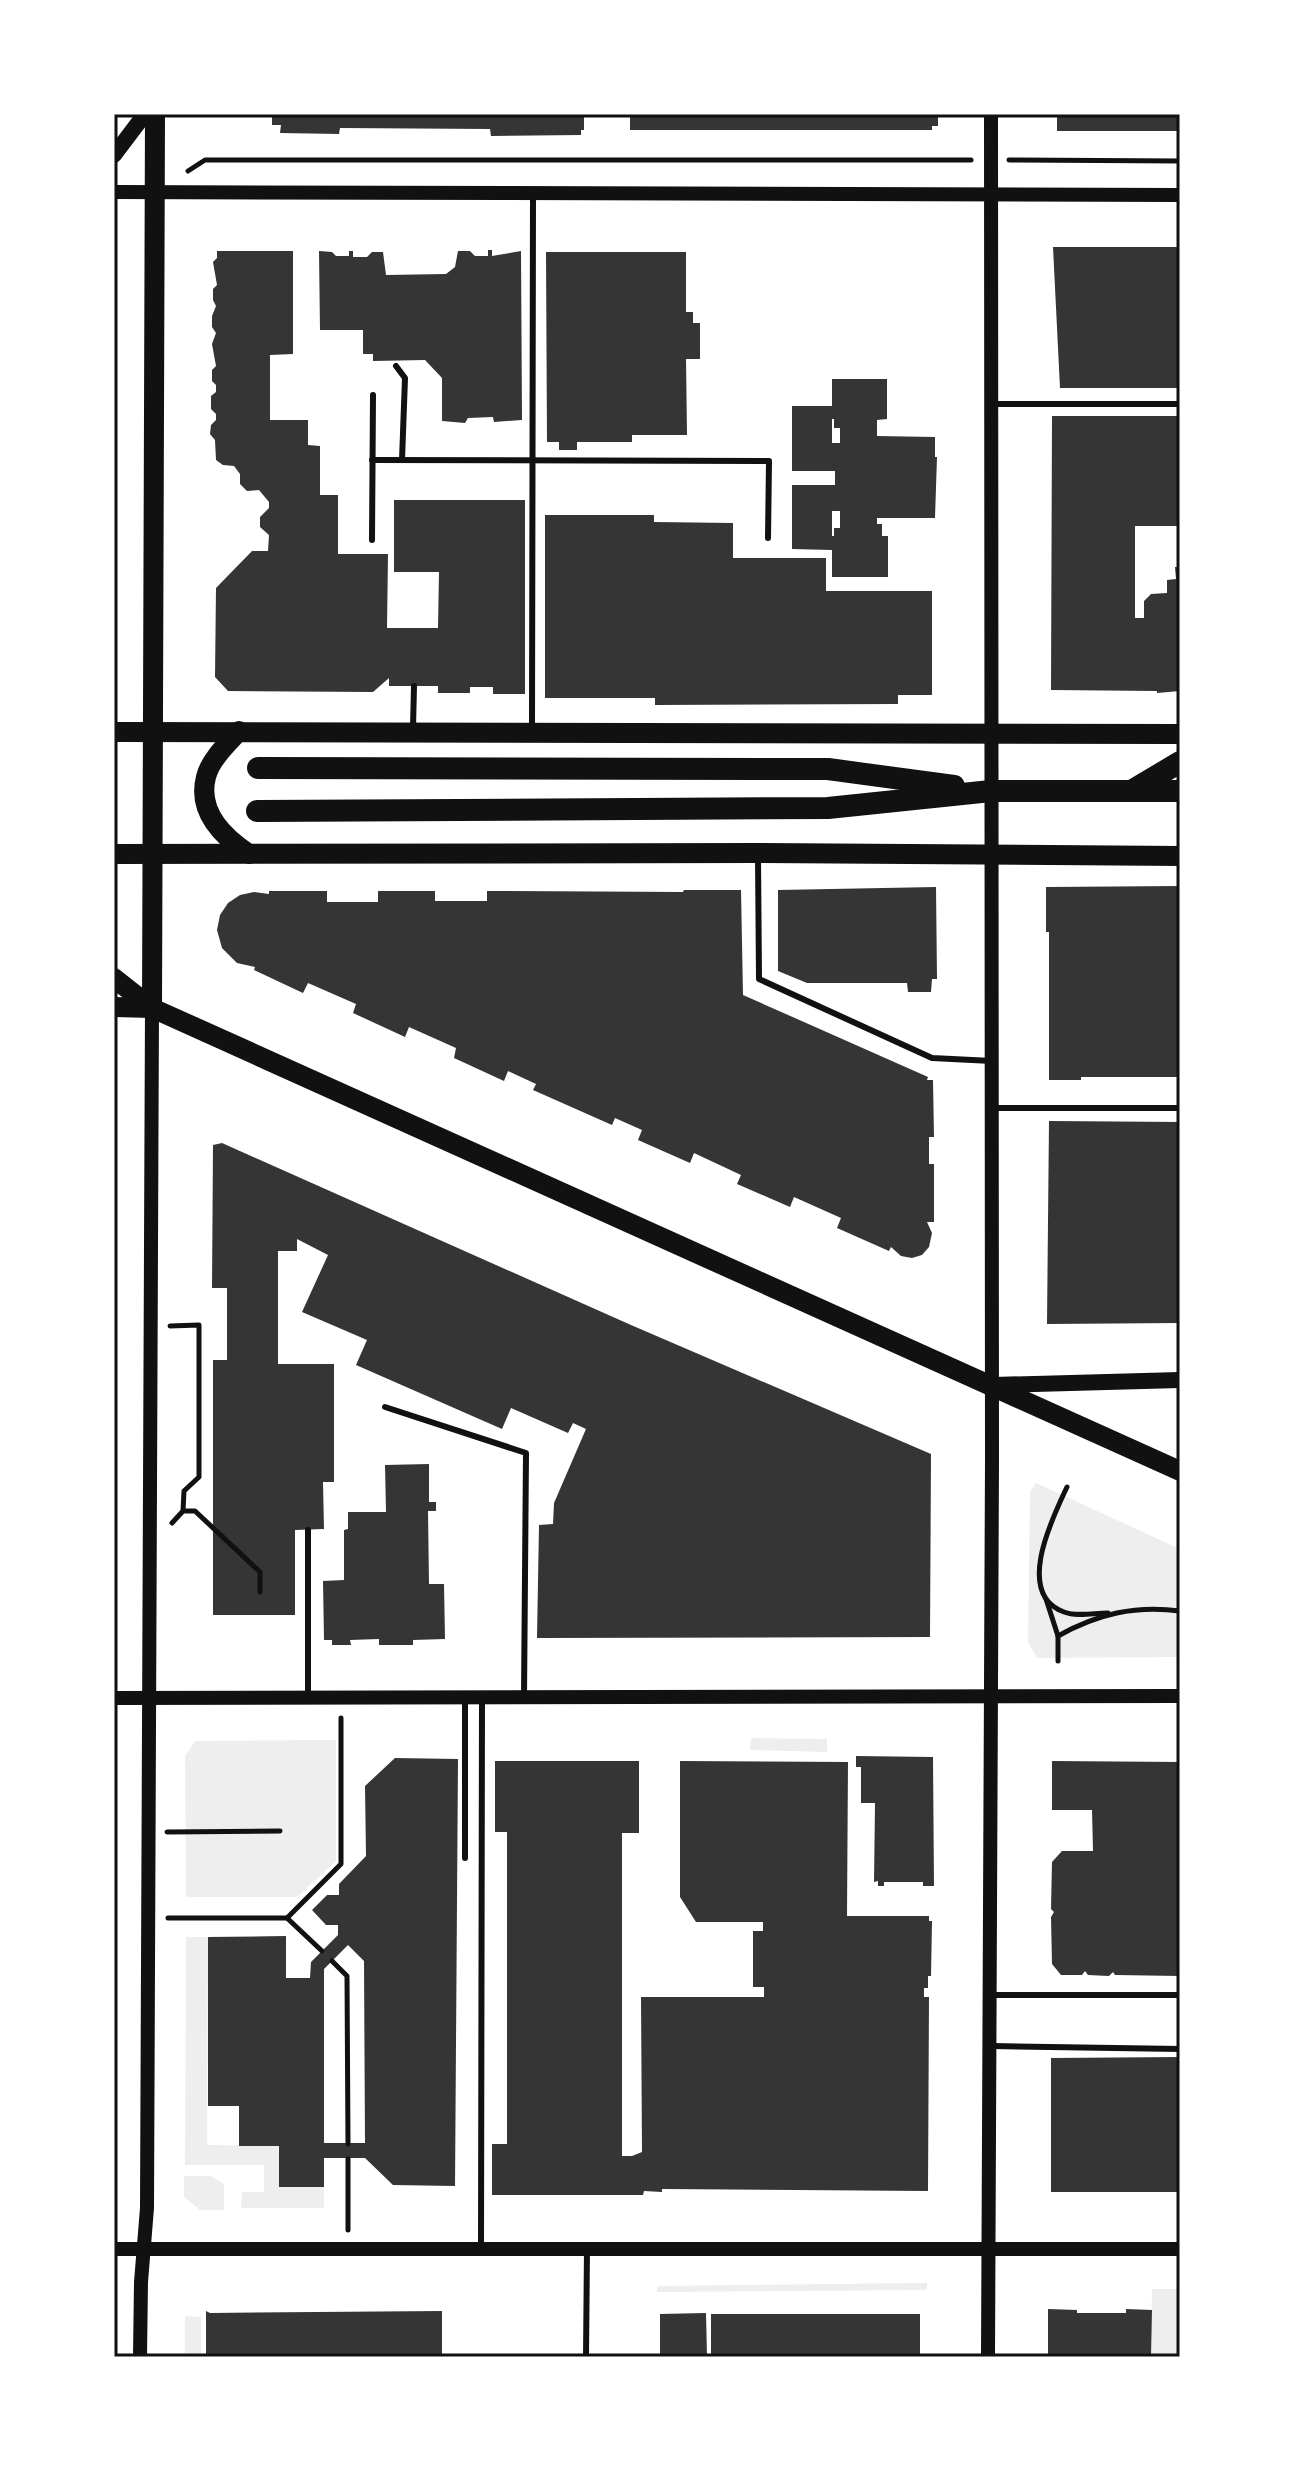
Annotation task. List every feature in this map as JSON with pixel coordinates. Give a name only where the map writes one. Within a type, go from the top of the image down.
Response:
[{"type":"highway","points":[[1132,790],[1180,762]]},
{"type":"highway","points":[[258,768],[828,769],[991,791]]},
{"type":"highway","points":[[257,811],[828,808],[991,791],[1180,791]]},
{"type":"main road","points":[[114,155],[145,114]]},
{"type":"main road","points":[[152,1008],[155,114]]},
{"type":"main road","points":[[239,731],[213,763],[206,776],[204,792],[214,824],[223,835],[249,854]]},
{"type":"main road","points":[[114,732],[1180,734]]},
{"type":"main road","points":[[114,854],[1180,856]]},
{"type":"main road","points":[[114,978],[152,1008],[1180,1471]]},
{"type":"main road","points":[[114,1007],[152,1008]]},
{"type":"main road","points":[[992,1385],[1180,1380]]},
{"type":"street","points":[[988,2357],[992,1385],[991,114]]},
{"type":"street","points":[[114,192],[1180,195]]},
{"type":"street","points":[[140,2357],[147,2192],[152,1008]]},
{"type":"street","points":[[114,1698],[1180,1696]]},
{"type":"street","points":[[114,2249],[1180,2249]]},
{"type":"lane","points":[[532,732],[533,194]]},
{"type":"lane","points":[[396,366],[405,378],[402,460]]},
{"type":"lane","points":[[372,540],[373,395]]},
{"type":"lane","points":[[991,404],[1180,404]]},
{"type":"lane","points":[[372,460],[769,461],[768,538]]},
{"type":"lane","points":[[413,732],[414,686]]},
{"type":"lane","points":[[758,853],[759,979],[932,1058],[992,1061]]},
{"type":"lane","points":[[992,1108],[1180,1108]]},
{"type":"lane","points":[[385,1407],[526,1453],[524,1697]]},
{"type":"lane","points":[[308,1530],[308,1698]]},
{"type":"lane","points":[[465,1697],[465,1858]]},
{"type":"lane","points":[[481,2250],[482,1697]]},
{"type":"lane","points":[[989,1995],[1180,1995]]},
{"type":"lane","points":[[989,2046],[1180,2049]]},
{"type":"lane","points":[[586,2357],[587,2249]]},
{"type":"path","points":[[155,192],[205,160],[933,160]]},
{"type":"path","points":[[1042,160],[1180,161]]},
{"type":"path","points":[[150,1547],[183,1511],[184,1491],[199,1477],[199,1325]]},
{"type":"path","points":[[1058,1661],[1058,1636],[1040,1572],[1051,1520],[1067,1487]]},
{"type":"path","points":[[183,1511],[195,1511],[260,1572],[260,1592]]},
{"type":"path","points":[[1045,1595],[1052,1605],[1072,1614],[1180,1611]]},
{"type":"path","points":[[1058,1636],[1108,1613]]},
{"type":"path","points":[[287,1918],[341,1864],[341,1697]]},
{"type":"path","points":[[150,1832],[280,1831]]},
{"type":"path","points":[[148,1918],[287,1918],[322,1951]]},
{"type":"path","points":[[332,1961],[347,1976],[348,2144]]},
{"type":"path","points":[[348,2159],[348,2250]]},
{"type":"shaded area","points":[[1036,1483],[1180,1549],[1180,1657],[1037,1658],[1028,1642],[1030,1492]]},
{"type":"shaded area","points":[[751,1738],[827,1739],[827,1752],[750,1750]]},
{"type":"shaded area","points":[[336,1740],[336,1861],[297,1897],[186,1897],[185,1756],[195,1741]]},
{"type":"shaded area","points":[[186,1937],[208,1937],[207,2145],[279,2146],[324,2187],[324,2208],[241,2208],[242,2192],[264,2192],[264,2165],[185,2165]]},
{"type":"shaded area","points":[[184,2176],[211,2176],[224,2184],[224,2210],[200,2210],[184,2197]]},
{"type":"shaded area","points":[[927,2283],[927,2290],[657,2292],[657,2286]]},
{"type":"shaded area","points":[[1152,2289],[1180,2289],[1180,2357],[1151,2357]]},
{"type":"shaded area","points":[[185,2316],[201,2317],[201,2357],[185,2357]]},
{"type":"building","points":[[272,114],[584,114],[584,130],[581,130],[581,135],[491,136],[490,129],[340,128],[339,134],[280,133],[281,125],[272,125]]},
{"type":"building","points":[[630,114],[938,114],[938,126],[932,126],[932,130],[630,130]]},
{"type":"building","points":[[1057,114],[1180,114],[1180,131],[1057,131]]},
{"type":"building","points":[[1053,247],[1180,247],[1180,388],[1060,388]]},
{"type":"building","points":[[488,250],[492,250],[492,256],[521,251],[522,420],[494,422],[493,417],[468,418],[465,423],[442,421],[442,378],[425,360],[373,361],[373,354],[363,354],[363,330],[320,330],[319,251],[349,256],[349,251],[353,251],[353,257],[383,252],[386,275],[446,274],[455,267],[458,251],[488,256]]},
{"type":"building","points":[[217,251],[293,251],[293,354],[270,355],[270,420],[308,420],[308,445],[320,446],[320,495],[338,495],[338,554],[388,554],[387,628],[438,628],[439,572],[394,572],[394,500],[525,500],[525,694],[493,694],[493,687],[470,687],[470,693],[438,693],[438,686],[389,686],[389,678],[373,692],[228,691],[215,677],[216,588],[252,551],[268,551],[269,535],[260,527],[260,517],[269,508],[269,502],[259,490],[247,491],[240,484],[240,474],[234,466],[223,465],[216,460],[215,440],[210,434],[211,425],[216,420],[216,414],[211,409],[211,396],[216,392],[212,381],[212,370],[216,366],[212,344],[216,333],[212,327],[212,316],[216,306],[213,300],[213,289],[217,285],[213,262]]},
{"type":"building","points":[[546,252],[686,252],[686,312],[693,312],[693,323],[700,323],[700,359],[686,359],[687,435],[632,435],[632,442],[577,442],[577,450],[559,450],[559,442],[547,442]]},
{"type":"building","points":[[832,379],[887,379],[887,419],[877,420],[877,436],[935,437],[935,518],[877,518],[877,524],[882,524],[882,536],[888,536],[888,577],[832,577],[832,550],[792,549],[792,485],[835,485],[835,471],[792,471],[792,406],[832,406]],"holes":[[[832,419],[834,428],[840,428],[840,443],[832,443]],[[832,511],[840,511],[840,528],[834,528],[834,536]]]},
{"type":"building","points":[[1052,416],[1180,416],[1180,526],[1135,526],[1135,618],[1144,618],[1144,601],[1151,594],[1167,593],[1167,580],[1176,579],[1175,567],[1180,567],[1180,691],[1051,690]]},
{"type":"building","points":[[545,515],[654,515],[654,522],[733,523],[733,558],[826,558],[826,591],[932,591],[932,695],[898,695],[898,704],[655,705],[655,698],[545,698]]},
{"type":"building","points":[[1180,886],[1180,1077],[1049,1080],[1046,887]]},
{"type":"building","points":[[936,887],[937,979],[932,979],[931,992],[908,992],[907,983],[807,983],[778,971],[778,890]]},
{"type":"building","points":[[741,890],[743,995],[928,1077],[927,1080],[933,1080],[934,1137],[929,1137],[929,1164],[934,1164],[934,1222],[927,1222],[932,1233],[929,1247],[922,1255],[912,1258],[901,1256],[891,1247],[889,1251],[837,1228],[841,1218],[794,1197],[790,1207],[737,1184],[741,1175],[694,1153],[690,1163],[638,1140],[642,1130],[615,1118],[612,1125],[533,1090],[536,1084],[508,1071],[504,1081],[454,1058],[456,1048],[409,1027],[405,1037],[353,1013],[356,1004],[308,983],[303,993],[254,970],[255,967],[237,963],[222,948],[217,930],[220,915],[228,903],[240,895],[254,892],[327,891],[327,902],[378,902],[378,891],[435,891],[435,901],[487,901],[487,891]]},
{"type":"building","points":[[1049,1121],[1180,1122],[1180,1323],[1047,1324]]},
{"type":"building","points":[[222,1143],[931,1454],[930,1637],[537,1638],[539,1525],[553,1524],[554,1503],[586,1429],[573,1423],[568,1433],[511,1408],[502,1429],[356,1365],[367,1340],[302,1312],[328,1255],[297,1239],[297,1251],[278,1251],[278,1364],[334,1364],[334,1482],[323,1482],[324,1529],[295,1530],[295,1615],[213,1615],[213,1360],[227,1360],[227,1288],[212,1288],[213,1145]]},
{"type":"building","points":[[429,1464],[429,1502],[436,1502],[436,1511],[428,1511],[429,1584],[444,1584],[445,1639],[413,1640],[413,1645],[379,1645],[379,1639],[350,1640],[351,1645],[332,1645],[332,1640],[324,1640],[323,1581],[344,1580],[344,1530],[348,1529],[348,1512],[386,1512],[385,1465]]},
{"type":"building","points":[[856,1756],[933,1757],[934,1886],[923,1886],[923,1882],[884,1882],[884,1886],[878,1886],[878,1881],[874,1882],[875,1803],[861,1803],[861,1767],[856,1767]]},
{"type":"building","points":[[395,1758],[458,1759],[455,2186],[393,2185],[365,2158],[324,2158],[324,2187],[279,2187],[279,2146],[239,2146],[239,2106],[208,2106],[208,1937],[286,1936],[286,1978],[310,1978],[311,1962],[338,1935],[338,1925],[326,1925],[312,1910],[327,1895],[339,1895],[339,1884],[366,1856],[365,1786]],"holes":[[[348,1945],[364,1961],[365,2143],[324,2143],[324,1969]]]},
{"type":"building","points":[[495,1761],[639,1761],[639,1833],[622,1833],[622,2156],[642,2152],[641,1997],[764,1997],[764,1987],[753,1987],[753,1931],[763,1931],[763,1922],[696,1922],[680,1897],[680,1761],[848,1762],[847,1916],[929,1916],[929,1921],[932,1921],[931,1976],[928,1976],[928,1988],[924,1988],[924,1997],[929,1997],[928,2191],[662,2189],[662,2192],[644,2191],[643,2195],[492,2195],[492,2144],[507,2144],[507,1832],[495,1832]]},
{"type":"building","points":[[1052,1761],[1180,1762],[1180,1976],[1115,1975],[1113,1972],[1109,1976],[1088,1975],[1085,1971],[1082,1975],[1061,1975],[1052,1964],[1052,1862],[1062,1851],[1093,1851],[1092,1810],[1052,1810]]},
{"type":"building","points":[[1180,2057],[1180,2192],[1051,2192],[1051,2058]]},
{"type":"building","points":[[1048,2309],[1077,2310],[1077,2313],[1152,2310],[1151,2357],[1048,2357]]},
{"type":"building","points":[[206,2311],[442,2311],[442,2357],[206,2357]]},
{"type":"building","points":[[706,2313],[707,2357],[660,2357],[660,2314]]},
{"type":"building","points":[[711,2314],[920,2314],[920,2357],[711,2357]]}]
